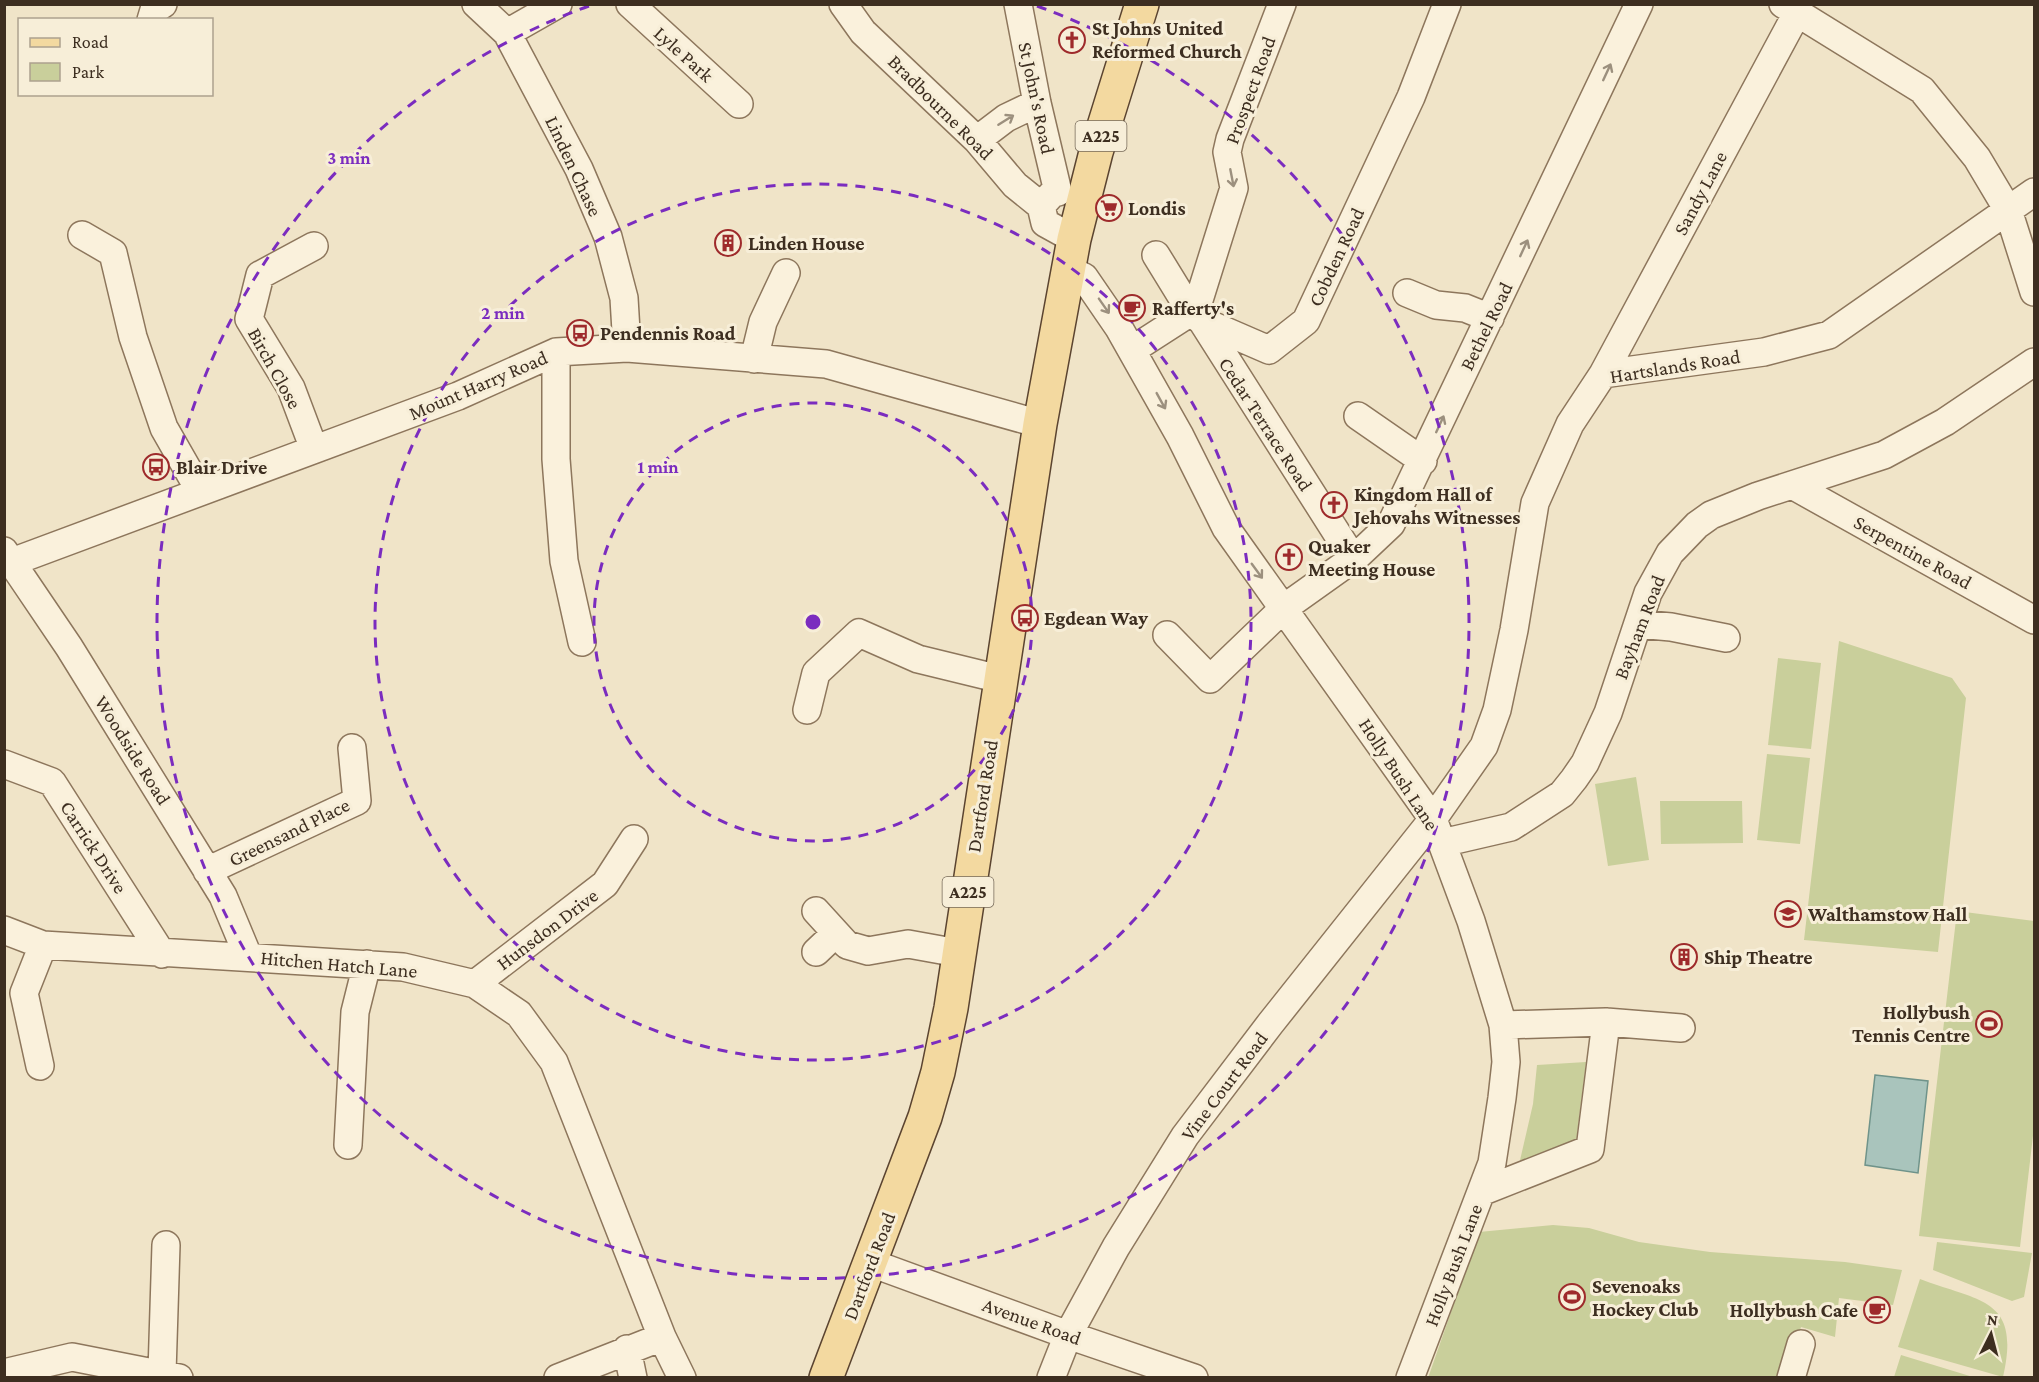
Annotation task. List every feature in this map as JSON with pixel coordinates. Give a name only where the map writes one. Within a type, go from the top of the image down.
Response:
[{"type":"main road","name":"A225","points":[[1071,254],[1062,197],[1096,152],[1142,4]]},
{"type":"main road","name":"Dartford Road","points":[[826,1377],[925,1117],[938,1072],[951,1008],[1040,424],[1071,254]]},
{"type":"street","name":"Linden Chase","points":[[476,4],[507,33],[579,169],[608,237],[624,298],[627,348]]},
{"type":"street","points":[[507,33],[558,4]]},
{"type":"street","name":"Lyle Park","points":[[630,4],[739,104]]},
{"type":"street","name":"Bradbourne Road","points":[[843,4],[863,32],[977,140],[1015,185],[1062,197]]},
{"type":"street","name":"St John's Road","points":[[1018,4],[1037,103],[1062,197]]},
{"type":"street","name":"Prospect Road","points":[[1197,316],[1199,300],[1234,188],[1227,152],[1230,138],[1282,4]]},
{"type":"street","name":"Cobden Road","points":[[1197,316],[1269,350],[1306,321],[1411,97],[1447,4]]},
{"type":"street","name":"Bethel Road","points":[[1167,635],[1210,679],[1284,608],[1352,557],[1357,556],[1391,524],[1639,4]]},
{"type":"street","points":[[1790,9],[1922,90],[1977,158],[2008,210],[2034,292]]},
{"type":"street","name":"Sandy Lane","points":[[1603,374],[1790,9]]},
{"type":"street","points":[[977,140],[1006,118],[1037,103]]},
{"type":"street","name":"Hartslands Road","points":[[1438,831],[1484,746],[1497,710],[1514,630],[1535,503],[1570,424],[1603,374],[1764,352],[1829,334],[2034,192]]},
{"type":"street","name":"Holly Bush Lane","points":[[1062,197],[1045,223],[1071,254],[1132,350],[1226,528],[1438,831],[1471,921],[1503,1025],[1506,1062],[1492,1163],[1410,1377]]},
{"type":"street","points":[[82,235],[113,253],[133,337],[164,428],[200,491]]},
{"type":"street","name":"Birch Close","points":[[314,246],[260,275],[239,322],[291,388],[314,449]]},
{"type":"street","name":"Cedar Terrace Road","points":[[1156,255],[1352,557]]},
{"type":"street","points":[[754,359],[763,322],[786,273]]},
{"type":"street","points":[[1407,293],[1436,306],[1465,308],[1490,318]]},
{"type":"street","points":[[1132,350],[1197,316]]},
{"type":"street","name":"Mount Harry Road","points":[[7,558],[200,491],[458,396],[555,352],[627,348],[826,364],[1040,424]]},
{"type":"street","points":[[555,352],[556,459],[564,561],[560,588],[582,642]]},
{"type":"street","name":"Bayham Road","points":[[1438,831],[1511,827],[1562,794],[1585,763],[1594,743],[1659,572],[1670,554],[1697,525],[1728,507],[1884,455],[1916,439],[2034,362]]},
{"type":"street","points":[[1358,416],[1423,461]]},
{"type":"street","name":"Serpentine Road","points":[[1792,485],[2034,620]]},
{"type":"street","name":"Woodside Road","points":[[7,558],[82,667],[223,896],[248,956]]},
{"type":"street","points":[[1638,624],[1671,627],[1726,638]]},
{"type":"street","points":[[807,710],[816,673],[859,633],[918,658],[1000,679]]},
{"type":"street","name":"Greensand Place","points":[[207,871],[357,801],[352,748]]},
{"type":"street","name":"Carrick Drive","points":[[4,764],[52,782],[162,954]]},
{"type":"street","name":"Vine Court Road","points":[[1051,1377],[1068,1335],[1116,1247],[1185,1136],[1270,1024],[1438,831]]},
{"type":"street","name":"Hunsdon Drive","points":[[475,984],[605,885],[634,839]]},
{"type":"street","points":[[816,911],[826,943],[847,945],[868,951],[908,944],[958,953]]},
{"type":"street","name":"Hitchen Hatch Lane","points":[[4,930],[43,945],[403,967],[475,984],[519,1014],[554,1062],[662,1337],[682,1377]]},
{"type":"street","points":[[40,1066],[24,993],[43,945]]},
{"type":"street","points":[[348,1145],[355,1011],[367,964]]},
{"type":"street","points":[[1503,1025],[1606,1022],[1681,1028]]},
{"type":"street","points":[[1481,1192],[1590,1149],[1606,1022]]},
{"type":"street","points":[[4,1373],[72,1358],[170,1375],[166,1245]]},
{"type":"street","name":"Avenue Road","points":[[871,1263],[1068,1335],[1194,1377]]},
{"type":"street","points":[[558,1377],[662,1337]]},
{"type":"street","points":[[1791,1377],[1801,1344]]},
{"type":"street","points":[[627,1349],[633,1377]]},
{"type":"green space","points":[[1839,641],[1952,678],[1966,698],[1938,952],[1804,940]]},
{"type":"green space","points":[[1778,658],[1821,663],[1811,749],[1768,745]]},
{"type":"green space","points":[[1767,754],[1810,758],[1800,844],[1757,840]]},
{"type":"green space","points":[[1636,777],[1649,860],[1608,866],[1595,784]]},
{"type":"green space","points":[[1660,801],[1742,801],[1743,843],[1661,844]]},
{"type":"green space","name":"Hollybush Tennis Centre","points":[[1957,911],[2034,921],[2034,1127],[2020,1247],[1919,1236]]},
{"type":"green space","points":[[1586,1062],[1575,1150],[1518,1169],[1533,1104],[1537,1065]]},
{"type":"green space","points":[[1553,1225],[1589,1228],[1639,1242],[1710,1252],[1845,1262],[1902,1270],[1893,1305],[1839,1298],[1835,1337],[1801,1327],[1786,1377],[1428,1378],[1479,1232]]},
{"type":"green space","points":[[1937,1242],[2032,1253],[2024,1297],[2012,1301],[1933,1270]]},
{"type":"green space","points":[[1920,1279],[1978,1299],[2001,1317],[2006,1332],[2007,1351],[2003,1377],[1898,1347]]},
{"type":"green space","points":[[1901,1355],[1973,1377],[1894,1377]]},
{"type":"water","points":[[1875,1075],[1928,1081],[1918,1173],[1865,1165]]},
{"type":"place","name":"St Johns United Reformed Church","points":[[1072,40]]},
{"type":"place","name":"Londis","points":[[1109,208]]},
{"type":"place","name":"Linden House","points":[[728,243]]},
{"type":"place","name":"Rafferty's","points":[[1132,308]]},
{"type":"place","name":"Pendennis Road","points":[[580,333]]},
{"type":"place","name":"Blair Drive","points":[[156,467]]},
{"type":"place","name":"Kingdom Hall of Jehovahs Witnesses","points":[[1334,505]]},
{"type":"place","name":"Quaker Meeting House","points":[[1289,557]]},
{"type":"place","name":"Egdean Way","points":[[1025,618]]},
{"type":"place","name":"Walthamstow Hall","points":[[1788,914]]},
{"type":"place","name":"Ship Theatre","points":[[1684,957]]},
{"type":"place","name":"Hollybush Tennis Centre","points":[[1989,1024]]},
{"type":"place","name":"Sevenoaks Hockey Club","points":[[1572,1297]]},
{"type":"place","name":"Hollybush Cafe","points":[[1877,1310]]}]
